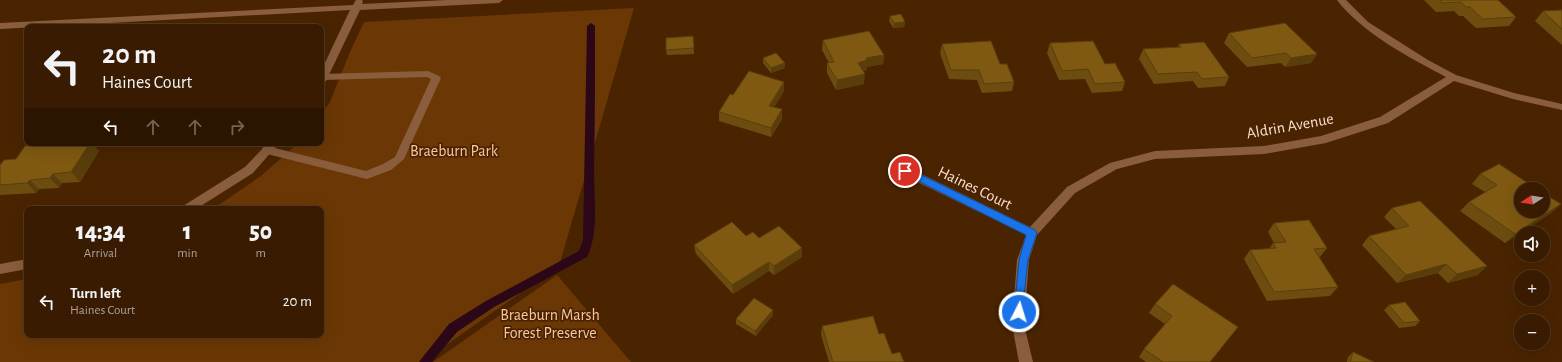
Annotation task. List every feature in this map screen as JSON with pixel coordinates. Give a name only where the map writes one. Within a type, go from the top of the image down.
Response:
[{"type":"street","points":[[33,24],[358,4],[499,0]]},
{"type":"street","points":[[1341,0],[1365,24],[1411,54],[1453,77],[1513,96],[1562,107]]},
{"type":"street","points":[[324,75],[358,4]]},
{"type":"street","points":[[0,26],[24,25]]},
{"type":"street","points":[[192,206],[249,170],[271,147],[368,175],[387,167],[399,159],[436,78],[428,74],[324,79]]},
{"type":"street","name":"Aldrin Avenue","points":[[1032,233],[1071,190],[1114,166],[1155,154],[1264,150],[1322,140],[1384,120],[1453,77]]},
{"type":"street","name":"Haines Court","points":[[905,171],[1032,233]]},
{"type":"street","points":[[1026,362],[1018,325],[1024,260],[1032,233]]},
{"type":"street","points":[[0,269],[24,265]]},
{"type":"green space","name":"Braeburn Park","points":[[634,8],[559,266],[422,362],[0,362],[0,284],[24,280],[24,338],[324,338],[324,206],[217,206],[261,176],[295,146],[324,146],[324,110],[330,102],[364,22]]},
{"type":"green space","name":"Braeburn Marsh Forest Preserve","points":[[557,275],[631,362],[433,362]]},
{"type":"building","points":[[1440,0],[1498,0],[1516,17],[1483,19],[1470,7],[1466,7],[1461,2],[1443,3]]},
{"type":"building","points":[[1562,10],[1562,29],[1543,11]]},
{"type":"building","points":[[901,14],[905,22],[894,23],[890,16]]},
{"type":"building","points":[[1285,23],[1317,54],[1291,58],[1286,53],[1252,58],[1229,33]]},
{"type":"building","points":[[869,31],[884,55],[866,58],[867,60],[858,63],[865,74],[837,80],[827,63],[834,62],[823,40]]},
{"type":"building","points":[[693,36],[694,48],[666,50],[666,38]]},
{"type":"building","points":[[991,41],[1000,64],[1007,64],[1014,82],[984,84],[979,70],[951,70],[942,44]]},
{"type":"building","points":[[1093,41],[1105,64],[1115,63],[1125,82],[1095,84],[1088,69],[1062,71],[1050,43]]},
{"type":"building","points":[[1204,42],[1229,77],[1202,79],[1197,72],[1158,74],[1143,49],[1181,47],[1179,44]]},
{"type":"building","points":[[776,53],[785,63],[771,68],[763,58]]},
{"type":"building","points":[[749,71],[784,82],[769,106],[782,109],[771,128],[719,112],[730,94],[733,95]]},
{"type":"building","points":[[25,146],[88,146],[71,172],[53,174],[50,178],[30,180],[27,183],[0,185],[0,165],[4,160],[16,159]]},
{"type":"building","points":[[1499,164],[1526,182],[1514,182],[1514,218],[1540,218],[1527,226],[1514,226],[1514,233],[1469,202],[1497,185],[1480,174]]},
{"type":"building","points":[[1550,197],[1561,204],[1550,211]]},
{"type":"building","points":[[1420,201],[1487,266],[1457,274],[1446,264],[1406,275],[1369,236],[1409,226],[1392,208]]},
{"type":"building","points":[[1309,220],[1327,248],[1314,249],[1338,287],[1274,292],[1250,250],[1276,248],[1273,243],[1286,242],[1274,223]]},
{"type":"building","points":[[732,222],[746,236],[753,232],[759,238],[779,226],[802,248],[774,266],[769,262],[732,285],[694,245]]},
{"type":"building","points":[[1173,284],[1238,327],[1210,362],[1163,362],[1144,349],[1172,316],[1155,304]]},
{"type":"building","points":[[754,298],[773,310],[755,331],[736,319]]},
{"type":"building","points":[[1405,302],[1420,321],[1404,323],[1389,305]]},
{"type":"building","points":[[873,316],[879,334],[884,333],[892,354],[900,352],[904,362],[833,362],[822,326]]},
{"type":"building","points":[[1353,352],[1374,362],[1350,362]]},
{"type":"waterway","points":[[425,362],[453,328],[490,304],[583,254],[588,240],[591,26]]},
{"type":"route","points":[[905,171],[1032,233],[1024,260],[1019,312]]}]
